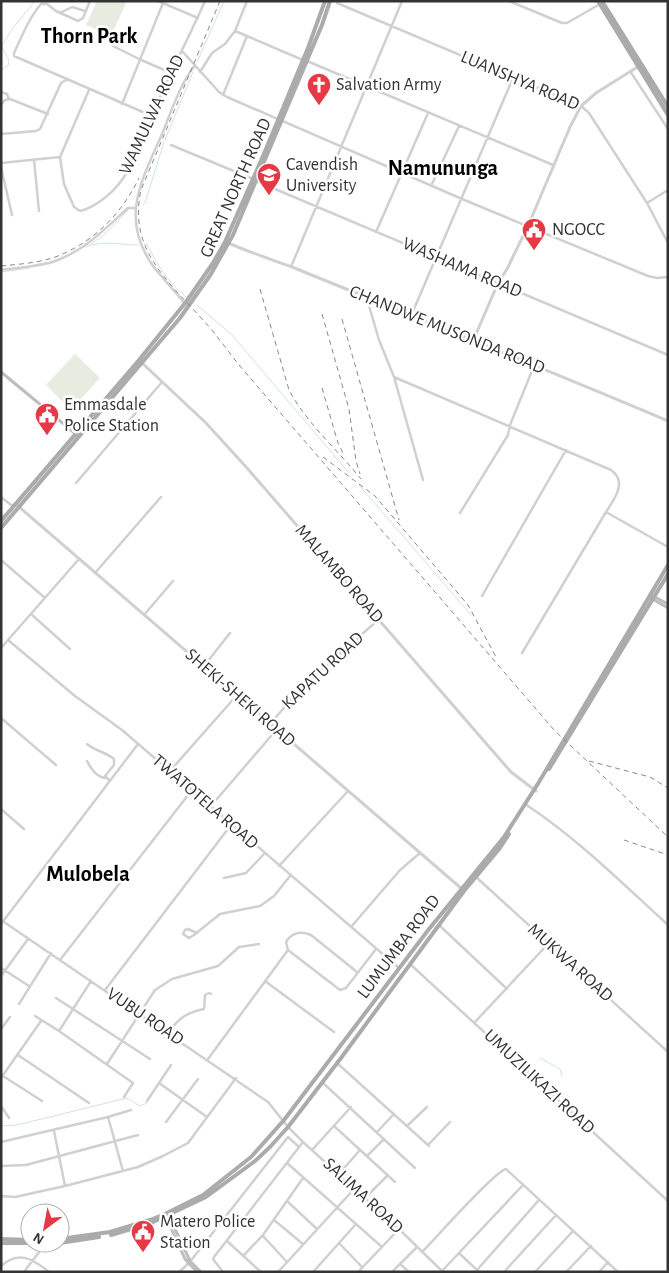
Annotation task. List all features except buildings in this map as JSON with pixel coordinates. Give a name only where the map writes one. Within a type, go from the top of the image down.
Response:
[{"type":"main road","name":"GREAT NORTH ROAD","points":[[305,61],[325,1]]},
{"type":"main road","name":"GREAT NORTH ROAD","points":[[1,528],[77,435],[193,300],[227,243],[330,1]]},
{"type":"main road","points":[[600,3],[668,107]]},
{"type":"main road","points":[[640,65],[668,115]]},
{"type":"main road","name":"GREAT NORTH ROAD","points":[[254,180],[263,165],[280,120]]},
{"type":"main road","name":"GREAT NORTH ROAD","points":[[141,362],[185,304],[227,243]]},
{"type":"main road","points":[[1,372],[77,435]]},
{"type":"main road","name":"GREAT NORTH ROAD","points":[[1,521],[18,506]]},
{"type":"main road","name":"LUMUMBA ROAD","points":[[167,1215],[203,1195],[251,1157],[284,1120],[399,968],[475,875],[535,791],[652,596],[668,565]]},
{"type":"main road","name":"LUMUMBA ROAD","points":[[652,596],[668,574]]},
{"type":"main road","points":[[652,596],[668,606]]},
{"type":"main road","name":"LUMUMBA ROAD","points":[[70,1240],[110,1232],[167,1215],[206,1197],[255,1161],[288,1127],[338,1063],[462,890]]},
{"type":"main road","points":[[167,1215],[189,1262],[199,1272]]},
{"type":"main road","points":[[1,1239],[20,1240]]},
{"type":"main road","name":"LUMUMBA ROAD","points":[[1,1243],[20,1243]]},
{"type":"street","points":[[90,1],[82,18],[78,21],[60,13],[47,4],[41,4],[30,18],[14,52],[14,56],[152,116]]},
{"type":"street","points":[[158,1],[198,18]]},
{"type":"street","name":"WAMULWA ROAD","points":[[60,157],[64,184],[74,207],[79,211],[84,210],[103,198],[118,185],[131,165],[170,73],[205,1]]},
{"type":"street","points":[[200,72],[212,53],[228,42],[235,31],[247,1]]},
{"type":"street","points":[[291,267],[402,1]]},
{"type":"street","points":[[509,1],[562,24],[567,23],[600,3]]},
{"type":"street","points":[[122,104],[162,3]]},
{"type":"street","name":"LUANSHYA ROAD","points":[[337,3],[581,106],[589,113],[647,203],[668,243]]},
{"type":"street","points":[[60,13],[74,7],[85,11]]},
{"type":"street","points":[[235,31],[553,165]]},
{"type":"street","points":[[223,95],[247,36]]},
{"type":"street","points":[[113,46],[139,60],[170,73]]},
{"type":"street","points":[[182,51],[223,95],[462,199],[648,276],[656,278],[668,277]]},
{"type":"street","points":[[185,304],[144,251],[137,230],[136,208],[137,193],[146,170],[184,79],[195,65]]},
{"type":"street","points":[[473,341],[498,283],[528,226],[553,165],[581,106],[596,93],[640,65]]},
{"type":"street","points":[[630,71],[668,129]]},
{"type":"street","points":[[412,316],[513,78]]},
{"type":"street","points":[[1,134],[39,130],[62,82],[67,80]]},
{"type":"street","points":[[1,163],[60,157],[89,90]]},
{"type":"street","points":[[1,92],[9,96],[9,99],[48,114]]},
{"type":"street","points":[[1,105],[5,100],[9,99]]},
{"type":"street","points":[[376,232],[428,113]]},
{"type":"street","points":[[432,186],[459,125]]},
{"type":"street","name":"WASHAMA ROAD","points":[[172,146],[668,355]]},
{"type":"street","points":[[34,160],[39,211]]},
{"type":"street","points":[[1,167],[12,215]]},
{"type":"street","points":[[647,203],[668,190]]},
{"type":"street","points":[[1,270],[45,263],[61,258],[101,233],[128,208],[136,208]]},
{"type":"street","name":"CHANDWE MUSONDA ROAD","points":[[227,243],[534,365],[668,421]]},
{"type":"street","points":[[367,299],[379,340],[394,377],[423,480]]},
{"type":"street","name":"MALAMBO ROAD","points":[[141,362],[206,423],[507,767],[535,791]]},
{"type":"street","points":[[460,513],[508,435],[510,425],[534,365]]},
{"type":"street","points":[[394,377],[510,425],[611,470],[618,476],[620,482],[618,490],[522,653]]},
{"type":"street","points":[[76,483],[162,382]]},
{"type":"street","points":[[482,596],[566,450]]},
{"type":"street","points":[[1,497],[11,505],[18,506]]},
{"type":"street","points":[[95,572],[161,497]]},
{"type":"street","name":"SHEKI-SHEKI ROAD","points":[[18,506],[462,890]]},
{"type":"street","points":[[606,512],[668,547]]},
{"type":"street","points":[[1,648],[79,559]]},
{"type":"street","points":[[1,560],[45,598]]},
{"type":"street","points":[[144,615],[173,581]]},
{"type":"street","points":[[31,614],[70,649]]},
{"type":"street","name":"KAPATU ROAD","points":[[270,724],[302,686],[378,620]]},
{"type":"street","points":[[204,666],[230,633]]},
{"type":"street","name":"TWATOTELA ROAD","points":[[8,640],[75,696],[138,744],[399,968]]},
{"type":"street","points":[[170,771],[236,695]]},
{"type":"street","points":[[1,718],[56,765]]},
{"type":"street","points":[[211,806],[277,729]]},
{"type":"street","points":[[87,744],[94,750],[109,755],[114,759],[114,764],[105,778]]},
{"type":"street","points":[[2,922],[138,744]]},
{"type":"street","points":[[87,761],[98,776],[109,780]]},
{"type":"street","points":[[60,960],[192,790]]},
{"type":"street","points":[[279,866],[348,791]]},
{"type":"street","points":[[526,805],[573,840],[668,925]]},
{"type":"street","points":[[1,810],[24,829]]},
{"type":"street","points":[[105,990],[231,825]]},
{"type":"street","points":[[351,927],[400,870],[420,853]]},
{"type":"street","points":[[224,878],[237,877],[246,873],[264,854]]},
{"type":"street","name":"MUKWA ROAD","points":[[475,875],[548,944],[668,1052]]},
{"type":"street","points":[[197,933],[188,929],[183,934],[189,938],[197,933],[220,914],[260,906],[274,896],[290,876]]},
{"type":"street","name":"VUBU ROAD","points":[[2,922],[29,938],[236,1078],[268,1102],[284,1120]]},
{"type":"street","points":[[439,924],[507,989]]},
{"type":"street","points":[[357,972],[311,935],[302,932],[293,934],[286,942],[288,950],[340,990],[346,988],[376,950]]},
{"type":"street","points":[[1,976],[29,938]]},
{"type":"street","points":[[107,1064],[155,990],[172,979],[218,966],[239,947],[259,944]]},
{"type":"street","points":[[474,1023],[548,944]]},
{"type":"street","points":[[208,1059],[288,950]]},
{"type":"street","points":[[19,1004],[50,953]]},
{"type":"street","name":"UMUZILIKAZI ROAD","points":[[410,964],[668,1201]]},
{"type":"street","points":[[1,968],[29,986]]},
{"type":"street","points":[[265,980],[334,1032]]},
{"type":"street","points":[[59,1031],[91,981]]},
{"type":"street","points":[[168,1032],[188,1012],[204,1009],[205,995],[211,994]]},
{"type":"street","points":[[56,998],[150,1059]]},
{"type":"street","points":[[35,1016],[133,1083],[124,1097]]},
{"type":"street","points":[[1,1029],[10,1017]]},
{"type":"street","points":[[41,1021],[2,1077],[42,1101]]},
{"type":"street","points":[[18,1055],[89,1103]]},
{"type":"street","points":[[338,1063],[428,1145],[450,1122]]},
{"type":"street","points":[[147,1101],[171,1065]]},
{"type":"street","points":[[1,1196],[15,1197],[123,1171],[144,1165],[188,1143],[236,1078]]},
{"type":"street","points":[[166,1122],[198,1079]]},
{"type":"street","points":[[322,1082],[415,1168]]},
{"type":"street","points":[[159,1083],[207,1117]]},
{"type":"street","points":[[1,1106],[9,1118]]},
{"type":"street","points":[[407,1126],[427,1106]]},
{"type":"street","points":[[312,1150],[351,1107]]},
{"type":"street","points":[[1,1142],[108,1118],[131,1110]]},
{"type":"street","points":[[377,1132],[394,1114]]},
{"type":"street","points":[[108,1118],[123,1171]]},
{"type":"street","name":"SALIMA ROAD","points":[[284,1120],[288,1127],[303,1142],[355,1188],[443,1272]]},
{"type":"street","points":[[334,1126],[395,1182]]},
{"type":"street","points":[[54,1131],[65,1186]]},
{"type":"street","points":[[1,1166],[26,1165],[138,1135]]},
{"type":"street","points":[[179,1272],[288,1137],[299,1147]]},
{"type":"street","points":[[367,1156],[384,1139]]},
{"type":"street","points":[[223,1272],[213,1259],[303,1142]]},
{"type":"street","points":[[339,1174],[360,1150]]},
{"type":"street","points":[[288,1163],[382,1247]]},
{"type":"street","points":[[422,1252],[501,1170],[506,1169],[618,1272]]},
{"type":"street","points":[[365,1198],[388,1174]]},
{"type":"street","points":[[244,1255],[263,1236],[303,1178]]},
{"type":"street","points":[[443,1272],[523,1184]]},
{"type":"street","points":[[278,1272],[355,1188]]},
{"type":"street","points":[[460,1254],[478,1271],[540,1200]]},
{"type":"street","points":[[287,1201],[317,1229]]},
{"type":"street","points":[[504,1272],[556,1216]]},
{"type":"street","points":[[274,1220],[303,1244]]},
{"type":"street","points":[[313,1272],[356,1224]]},
{"type":"street","points":[[358,1272],[399,1229]]},
{"type":"street","points":[[535,1272],[574,1230]]},
{"type":"street","points":[[263,1236],[288,1262]]},
{"type":"street","points":[[227,1241],[261,1272]]},
{"type":"street","points":[[339,1243],[362,1268]]},
{"type":"street","points":[[566,1272],[590,1246]]},
{"type":"street","points":[[392,1272],[417,1247]]},
{"type":"street","points":[[24,1272],[38,1253]]},
{"type":"street","points":[[1,1266],[14,1257],[33,1260],[49,1272]]},
{"type":"street","points":[[598,1272],[608,1262]]},
{"type":"street","points":[[400,1264],[409,1272]]},
{"type":"shaded area","points":[[97,1],[127,1],[111,36],[86,25]]},
{"type":"shaded area","points":[[75,354],[100,378],[71,410],[46,385]]},
{"type":"waterway","points":[[1,70],[8,66],[9,63],[2,45],[35,1]]},
{"type":"waterway","points":[[197,62],[224,1]]},
{"type":"waterway","points":[[165,140],[193,72]]},
{"type":"waterway","points":[[143,205],[164,142]]},
{"type":"waterway","points":[[91,244],[104,235],[128,210]]},
{"type":"waterway","points":[[49,264],[91,245],[109,243],[138,245]]},
{"type":"waterway","points":[[144,244],[147,244],[168,279],[186,297]]},
{"type":"waterway","points":[[1,272],[30,268]]},
{"type":"waterway","points":[[197,305],[232,335],[349,473]]},
{"type":"waterway","points":[[359,485],[471,615]]},
{"type":"waterway","points":[[540,1058],[560,1069],[562,1076]]},
{"type":"waterway","points":[[1,1126],[17,1125],[127,1098],[140,1106],[147,1103]]},
{"type":"railway","points":[[220,1],[141,190],[138,211],[140,230],[145,247],[164,277],[555,731],[668,837]]},
{"type":"railway","points":[[1,266],[30,263],[58,256],[84,242],[106,225],[116,214],[139,178]]},
{"type":"railway","points":[[260,289],[289,390],[304,414],[361,479]]},
{"type":"railway","points":[[322,314],[349,409],[356,461],[360,474]]},
{"type":"railway","points":[[342,319],[399,520]]},
{"type":"railway","points":[[322,388],[338,443],[343,453]]},
{"type":"railway","points":[[323,457],[375,496],[468,605],[496,657]]},
{"type":"railway","points":[[589,761],[650,777],[668,788]]},
{"type":"railway","points":[[624,840],[668,855]]},
{"type":"place","name":"Salvation Army","points":[[319,106]]},
{"type":"place","name":"Cavendish University","points":[[269,196]]},
{"type":"place","name":"NGOCC","points":[[534,251]]},
{"type":"place","name":"Emmasdale Police Station","points":[[47,436]]},
{"type":"place","name":"Matero Police Station","points":[[143,1253]]},
{"type":"district","name":"Thorn Park","points":[[89,36]]},
{"type":"district","name":"Namununga","points":[[443,168]]},
{"type":"district","name":"Mulobela","points":[[88,874]]}]
